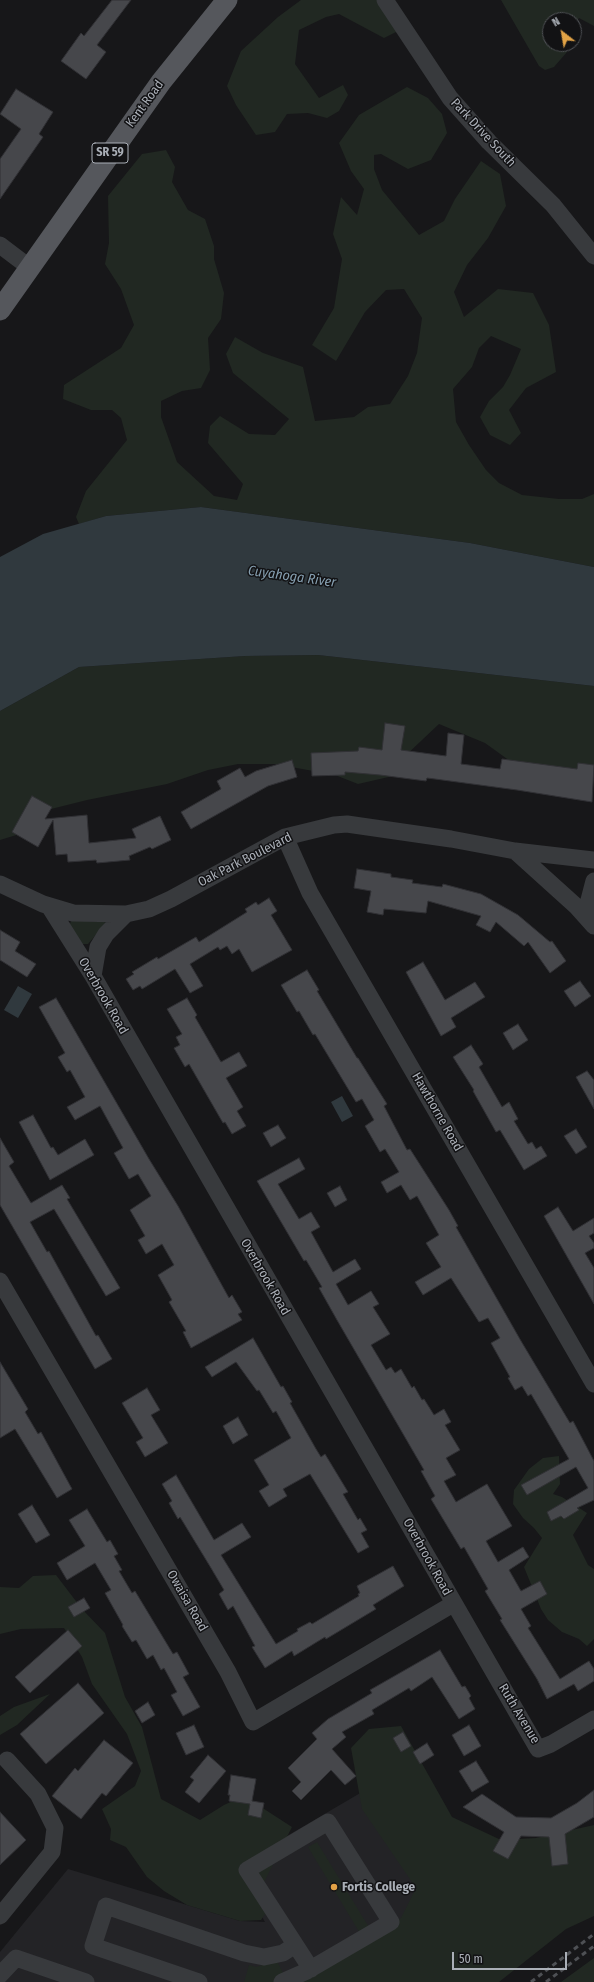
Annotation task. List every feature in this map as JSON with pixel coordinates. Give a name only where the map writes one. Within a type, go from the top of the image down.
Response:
[{"type":"main road","name":"Kent Road","points":[[0,310],[161,82],[192,41],[227,0]]},
{"type":"street","name":"Park Drive South","points":[[386,0],[450,98],[489,142],[553,205],[594,256]]},
{"type":"street","points":[[0,244],[29,267]]},
{"type":"street","name":"Oak Park Boulevard","points":[[0,884],[49,906],[73,913],[126,914],[149,909],[171,899],[285,837],[334,825],[347,824],[451,839],[515,851],[594,860]]},
{"type":"street","name":"Hawthorne Road","points":[[285,837],[310,893],[594,1384]]},
{"type":"street","points":[[515,851],[593,924]]},
{"type":"street","points":[[593,924],[588,904],[594,881]]},
{"type":"street","name":"Overbrook Road","points":[[49,906],[93,976],[453,1604],[480,1648]]},
{"type":"street","points":[[93,976],[98,947],[106,934],[126,914]]},
{"type":"street","name":"Owaisa Road","points":[[0,1281],[228,1672],[253,1722],[453,1604]]},
{"type":"street","name":"Ruth Avenue","points":[[480,1648],[538,1749],[551,1744],[594,1719]]},
{"type":"street","points":[[0,1916],[52,1852],[55,1828],[38,1794],[7,1760]]},
{"type":"street","points":[[282,1982],[311,1969],[391,1922],[328,1822],[247,1870],[311,1969]]},
{"type":"street","points":[[199,1982],[93,1946],[106,1906],[244,1953],[264,1957],[283,1953],[295,1945]]},
{"type":"street","points":[[0,1975],[16,1958],[86,1982]]},
{"type":"shaded area","points":[[301,0],[384,0],[400,30],[384,38],[339,14],[326,17],[299,30],[295,64],[319,98],[343,85],[348,95],[339,111],[327,118],[308,113],[287,114],[275,132],[256,135],[236,105],[227,86],[241,51],[278,17]]},
{"type":"shaded area","points":[[501,0],[594,0],[594,26],[582,20],[582,12],[542,12],[542,52],[567,52],[554,67],[545,70],[539,66]]},
{"type":"shaded area","points":[[407,87],[428,98],[442,114],[447,133],[431,160],[408,169],[381,154],[374,155],[374,169],[382,190],[419,235],[444,221],[455,199],[481,161],[500,174],[506,206],[488,238],[467,265],[454,292],[464,317],[498,289],[533,293],[549,325],[556,372],[526,388],[509,410],[521,433],[510,445],[490,435],[480,417],[489,401],[503,387],[521,349],[491,336],[479,348],[472,367],[453,389],[456,422],[486,470],[499,483],[522,495],[559,499],[582,499],[594,494],[594,567],[470,543],[201,507],[106,516],[79,524],[76,517],[86,491],[127,440],[121,418],[112,410],[91,410],[63,399],[64,385],[121,348],[134,325],[121,289],[105,264],[109,243],[108,196],[142,154],[166,150],[175,167],[172,182],[188,210],[205,219],[214,246],[214,259],[224,293],[221,319],[208,338],[210,370],[201,388],[182,391],[161,401],[161,417],[177,462],[214,496],[237,500],[243,484],[208,443],[210,426],[220,416],[249,434],[275,435],[289,419],[233,373],[226,354],[235,337],[263,353],[303,367],[315,421],[354,417],[368,407],[390,404],[408,376],[417,353],[422,318],[404,289],[386,290],[365,312],[336,361],[312,345],[334,308],[342,259],[333,234],[341,197],[357,215],[364,189],[351,171],[339,143],[359,115]]},
{"type":"shaded area","points":[[318,655],[594,686],[594,771],[567,774],[528,774],[485,743],[439,724],[404,757],[393,776],[358,784],[335,775],[275,764],[238,764],[208,770],[167,784],[87,800],[47,810],[23,833],[0,840],[0,711],[79,667],[245,656]]},
{"type":"shaded area","points":[[72,920],[106,923],[88,944],[82,944],[69,925]]},
{"type":"shaded area","points":[[559,1456],[560,1484],[553,1494],[562,1497],[587,1513],[573,1535],[588,1565],[594,1569],[594,1639],[587,1646],[579,1639],[562,1632],[548,1620],[541,1609],[524,1567],[542,1538],[523,1518],[513,1504],[514,1490],[529,1469],[543,1458]]},
{"type":"shaded area","points":[[56,1575],[82,1609],[105,1633],[125,1697],[142,1727],[161,1799],[200,1820],[224,1805],[244,1796],[292,1827],[260,1890],[268,1910],[261,1920],[240,1921],[187,1905],[164,1891],[147,1877],[126,1847],[110,1840],[111,1829],[102,1809],[135,1786],[141,1771],[127,1734],[92,1684],[82,1657],[64,1628],[21,1629],[0,1634],[0,1587],[19,1588],[33,1576]]},
{"type":"shaded area","points":[[50,1694],[17,1725],[0,1735],[0,1716],[14,1707]]},
{"type":"shaded area","points":[[401,1726],[452,1817],[501,1840],[536,1838],[594,1825],[594,1916],[566,1929],[499,1982],[289,1982],[332,1964],[401,1918],[416,1888],[362,1809],[351,1748],[369,1729]]},
{"type":"shaded area","name":"Fortis College","points":[[362,1792],[441,1918],[332,1982],[0,1982],[0,1952],[68,1869],[240,1921],[265,1922],[234,1867]]},
{"type":"shaded area","points":[[317,1842],[370,1929],[361,1935],[308,1847]]},
{"type":"shaded area","points":[[594,1958],[594,1982],[561,1982]]},
{"type":"shaded area","points":[[277,1961],[285,1977],[274,1982],[244,1982],[249,1965],[256,1967]]},
{"type":"water","name":"Cuyahoga River","points":[[201,507],[470,543],[594,567],[594,686],[318,655],[245,656],[79,667],[0,711],[0,557],[43,534],[106,516]]},
{"type":"water","points":[[18,986],[32,994],[18,1018],[4,1010]]},
{"type":"water","points":[[342,1096],[353,1116],[342,1122],[331,1102]]},
{"type":"building","points":[[112,0],[131,0],[97,45],[106,52],[86,79],[61,61],[81,33],[84,36]]},
{"type":"building","points":[[16,89],[53,112],[39,134],[43,137],[0,199],[0,159],[21,129],[0,114]]},
{"type":"building","points":[[385,723],[405,726],[401,750],[446,756],[448,733],[464,735],[461,764],[500,769],[502,759],[577,769],[578,763],[594,765],[592,802],[427,778],[426,781],[345,772],[345,775],[312,776],[311,753],[358,751],[359,747],[382,750]]},
{"type":"building","points":[[292,760],[297,777],[268,786],[191,829],[181,812],[221,789],[217,781],[240,768],[245,777],[256,771]]},
{"type":"building","points":[[32,796],[52,807],[45,819],[87,815],[89,843],[136,838],[132,829],[160,816],[171,840],[152,849],[150,847],[129,856],[130,860],[97,863],[96,860],[68,862],[67,854],[56,855],[53,820],[38,847],[12,832]]},
{"type":"building","points":[[357,869],[391,874],[391,877],[413,880],[412,883],[442,887],[443,884],[481,894],[518,915],[550,942],[552,941],[566,961],[550,973],[528,942],[524,946],[496,922],[490,932],[476,925],[481,916],[428,901],[426,913],[384,909],[383,915],[367,912],[371,891],[354,888]]},
{"type":"building","points":[[269,898],[277,911],[271,915],[292,950],[252,972],[239,949],[232,954],[227,946],[220,950],[218,947],[190,964],[203,986],[190,993],[175,969],[142,989],[140,986],[133,990],[126,979],[134,974],[132,972],[157,957],[158,959],[196,937],[199,942],[247,912],[245,909],[256,902],[258,905]]},
{"type":"building","points":[[0,930],[20,942],[15,951],[36,964],[27,977],[0,960]]},
{"type":"building","points":[[423,962],[445,1000],[475,982],[485,997],[451,1018],[456,1027],[441,1036],[406,972]]},
{"type":"building","points":[[307,970],[319,990],[317,991],[357,1058],[387,1104],[384,1106],[407,1150],[410,1149],[449,1210],[458,1226],[456,1227],[521,1341],[570,1423],[573,1421],[594,1461],[594,1500],[577,1508],[579,1510],[564,1519],[561,1516],[551,1521],[547,1512],[588,1488],[576,1467],[527,1495],[521,1485],[569,1459],[531,1394],[528,1396],[522,1386],[515,1390],[508,1378],[510,1377],[491,1343],[500,1338],[488,1318],[479,1322],[451,1278],[423,1295],[415,1282],[441,1267],[426,1243],[439,1235],[417,1196],[410,1200],[401,1185],[387,1193],[381,1182],[399,1172],[385,1149],[380,1152],[365,1126],[374,1120],[362,1099],[356,1102],[315,1034],[313,1035],[299,1011],[297,1012],[281,985]]},
{"type":"building","points":[[580,981],[591,996],[575,1007],[564,991]]},
{"type":"building","points":[[56,998],[149,1159],[178,1206],[229,1298],[232,1295],[242,1312],[238,1314],[242,1320],[191,1348],[183,1332],[186,1331],[169,1302],[172,1300],[158,1275],[174,1265],[162,1244],[146,1254],[138,1240],[145,1236],[130,1210],[151,1196],[138,1174],[129,1179],[114,1153],[123,1148],[100,1106],[75,1120],[67,1107],[85,1097],[70,1070],[67,1072],[58,1057],[65,1053],[39,1007]]},
{"type":"building","points":[[187,998],[197,1015],[195,1017],[221,1062],[239,1052],[247,1066],[226,1078],[243,1107],[237,1111],[246,1126],[232,1134],[225,1122],[223,1123],[189,1064],[185,1067],[174,1048],[180,1045],[176,1037],[182,1034],[167,1009]]},
{"type":"building","points":[[518,1024],[528,1040],[513,1050],[503,1033]]},
{"type":"building","points":[[471,1045],[483,1064],[479,1067],[502,1107],[509,1102],[518,1119],[514,1121],[528,1144],[532,1142],[536,1149],[541,1146],[547,1156],[524,1170],[500,1130],[496,1132],[473,1091],[474,1090],[453,1057]]},
{"type":"building","points":[[587,1071],[594,1080],[594,1109],[576,1077]]},
{"type":"building","points":[[33,1115],[51,1148],[53,1147],[58,1155],[85,1139],[94,1155],[50,1180],[19,1122]]},
{"type":"building","points":[[278,1125],[286,1138],[271,1147],[263,1133]]},
{"type":"building","points":[[576,1129],[587,1147],[576,1154],[564,1136]]},
{"type":"building","points":[[0,1138],[14,1162],[9,1166],[31,1203],[62,1185],[70,1198],[67,1199],[120,1288],[106,1296],[54,1209],[30,1222],[47,1252],[49,1251],[96,1336],[98,1335],[112,1359],[95,1369],[0,1205]]},
{"type":"building","points":[[299,1158],[305,1169],[278,1184],[299,1219],[311,1212],[320,1227],[311,1232],[333,1272],[355,1259],[361,1269],[336,1284],[348,1305],[371,1291],[379,1304],[373,1307],[390,1334],[371,1345],[386,1370],[391,1367],[395,1373],[401,1369],[412,1388],[414,1386],[422,1400],[424,1399],[434,1415],[444,1409],[451,1422],[445,1425],[460,1450],[446,1458],[456,1475],[444,1481],[456,1502],[487,1484],[512,1526],[486,1541],[498,1562],[523,1547],[529,1557],[509,1570],[521,1591],[540,1581],[547,1594],[521,1609],[531,1626],[528,1628],[560,1679],[589,1661],[594,1669],[594,1681],[578,1691],[574,1684],[547,1699],[537,1679],[500,1620],[502,1619],[485,1591],[488,1589],[464,1547],[461,1549],[431,1499],[435,1496],[421,1471],[424,1470],[319,1288],[322,1287],[306,1260],[304,1261],[257,1181]]},
{"type":"building","points":[[340,1186],[347,1200],[335,1207],[327,1193]]},
{"type":"building","points":[[558,1207],[573,1231],[594,1218],[594,1233],[589,1236],[594,1243],[594,1248],[585,1253],[594,1268],[594,1304],[544,1216]]},
{"type":"building","points":[[253,1338],[281,1387],[283,1386],[292,1402],[290,1403],[316,1449],[321,1457],[325,1454],[348,1492],[343,1494],[358,1520],[360,1518],[367,1530],[361,1533],[369,1547],[358,1553],[310,1474],[283,1489],[287,1496],[269,1507],[259,1491],[269,1485],[254,1460],[291,1438],[276,1411],[273,1413],[259,1390],[257,1391],[236,1362],[212,1377],[205,1367]]},
{"type":"building","points":[[0,1362],[28,1409],[25,1412],[38,1434],[41,1432],[72,1489],[57,1498],[15,1429],[0,1438]]},
{"type":"building","points":[[147,1388],[160,1410],[151,1415],[168,1443],[145,1457],[136,1442],[143,1438],[122,1403]]},
{"type":"building","points":[[238,1417],[248,1435],[233,1444],[223,1426]]},
{"type":"building","points":[[176,1475],[214,1540],[242,1523],[251,1537],[221,1555],[276,1644],[298,1631],[297,1629],[310,1622],[312,1624],[359,1596],[358,1594],[360,1593],[357,1586],[393,1566],[404,1586],[373,1605],[376,1609],[326,1639],[325,1637],[294,1656],[292,1651],[265,1668],[252,1647],[255,1646],[233,1606],[228,1610],[219,1594],[224,1590],[180,1517],[178,1519],[169,1503],[172,1501],[162,1484]]},
{"type":"building","points":[[32,1505],[50,1535],[36,1543],[18,1514]]},
{"type":"building","points":[[87,1509],[107,1542],[110,1540],[118,1554],[114,1556],[122,1570],[119,1571],[132,1593],[135,1591],[173,1654],[177,1652],[189,1674],[183,1677],[200,1707],[183,1716],[171,1695],[177,1692],[164,1668],[161,1670],[153,1655],[147,1659],[136,1640],[132,1642],[122,1626],[123,1625],[105,1593],[111,1590],[95,1563],[67,1580],[57,1563],[85,1546],[69,1520]]},
{"type":"building","points":[[84,1598],[90,1608],[74,1617],[68,1607]]},
{"type":"building","points":[[68,1630],[82,1646],[30,1693],[15,1677]]},
{"type":"building","points":[[440,1650],[462,1687],[465,1686],[471,1696],[469,1698],[475,1709],[459,1719],[432,1677],[411,1691],[409,1688],[372,1710],[374,1714],[342,1732],[346,1737],[332,1749],[356,1776],[345,1785],[331,1770],[301,1800],[292,1791],[301,1782],[288,1768],[317,1739],[312,1733],[328,1719],[372,1693],[370,1690]]},
{"type":"building","points":[[78,1683],[104,1713],[46,1764],[20,1734]]},
{"type":"building","points":[[148,1702],[155,1715],[142,1723],[135,1711]]},
{"type":"building","points":[[194,1725],[204,1747],[186,1755],[176,1733]]},
{"type":"building","points":[[469,1725],[481,1746],[464,1756],[452,1735]]},
{"type":"building","points":[[403,1732],[411,1746],[401,1752],[393,1738]]},
{"type":"building","points":[[104,1740],[133,1763],[106,1796],[102,1793],[81,1819],[52,1796],[75,1768],[78,1771]]},
{"type":"building","points":[[427,1743],[434,1755],[420,1764],[413,1752]]},
{"type":"building","points":[[208,1755],[226,1771],[199,1803],[185,1792],[194,1780],[190,1777]]},
{"type":"building","points":[[476,1761],[489,1782],[472,1792],[459,1771]]},
{"type":"building","points":[[231,1775],[256,1779],[252,1801],[264,1803],[261,1818],[248,1815],[250,1804],[229,1801],[230,1795],[228,1795]]},
{"type":"building","points":[[594,1790],[594,1817],[565,1834],[568,1864],[552,1866],[549,1837],[521,1836],[508,1859],[493,1851],[504,1832],[463,1807],[482,1794],[516,1817],[551,1818],[577,1803]]},
{"type":"building","points":[[0,1812],[26,1840],[0,1865]]},
{"type":"railway","points":[[531,1982],[594,1934]]},
{"type":"railway","points":[[546,1982],[594,1946]]},
{"type":"place","name":"Fortis College","points":[[334,1887]]}]
